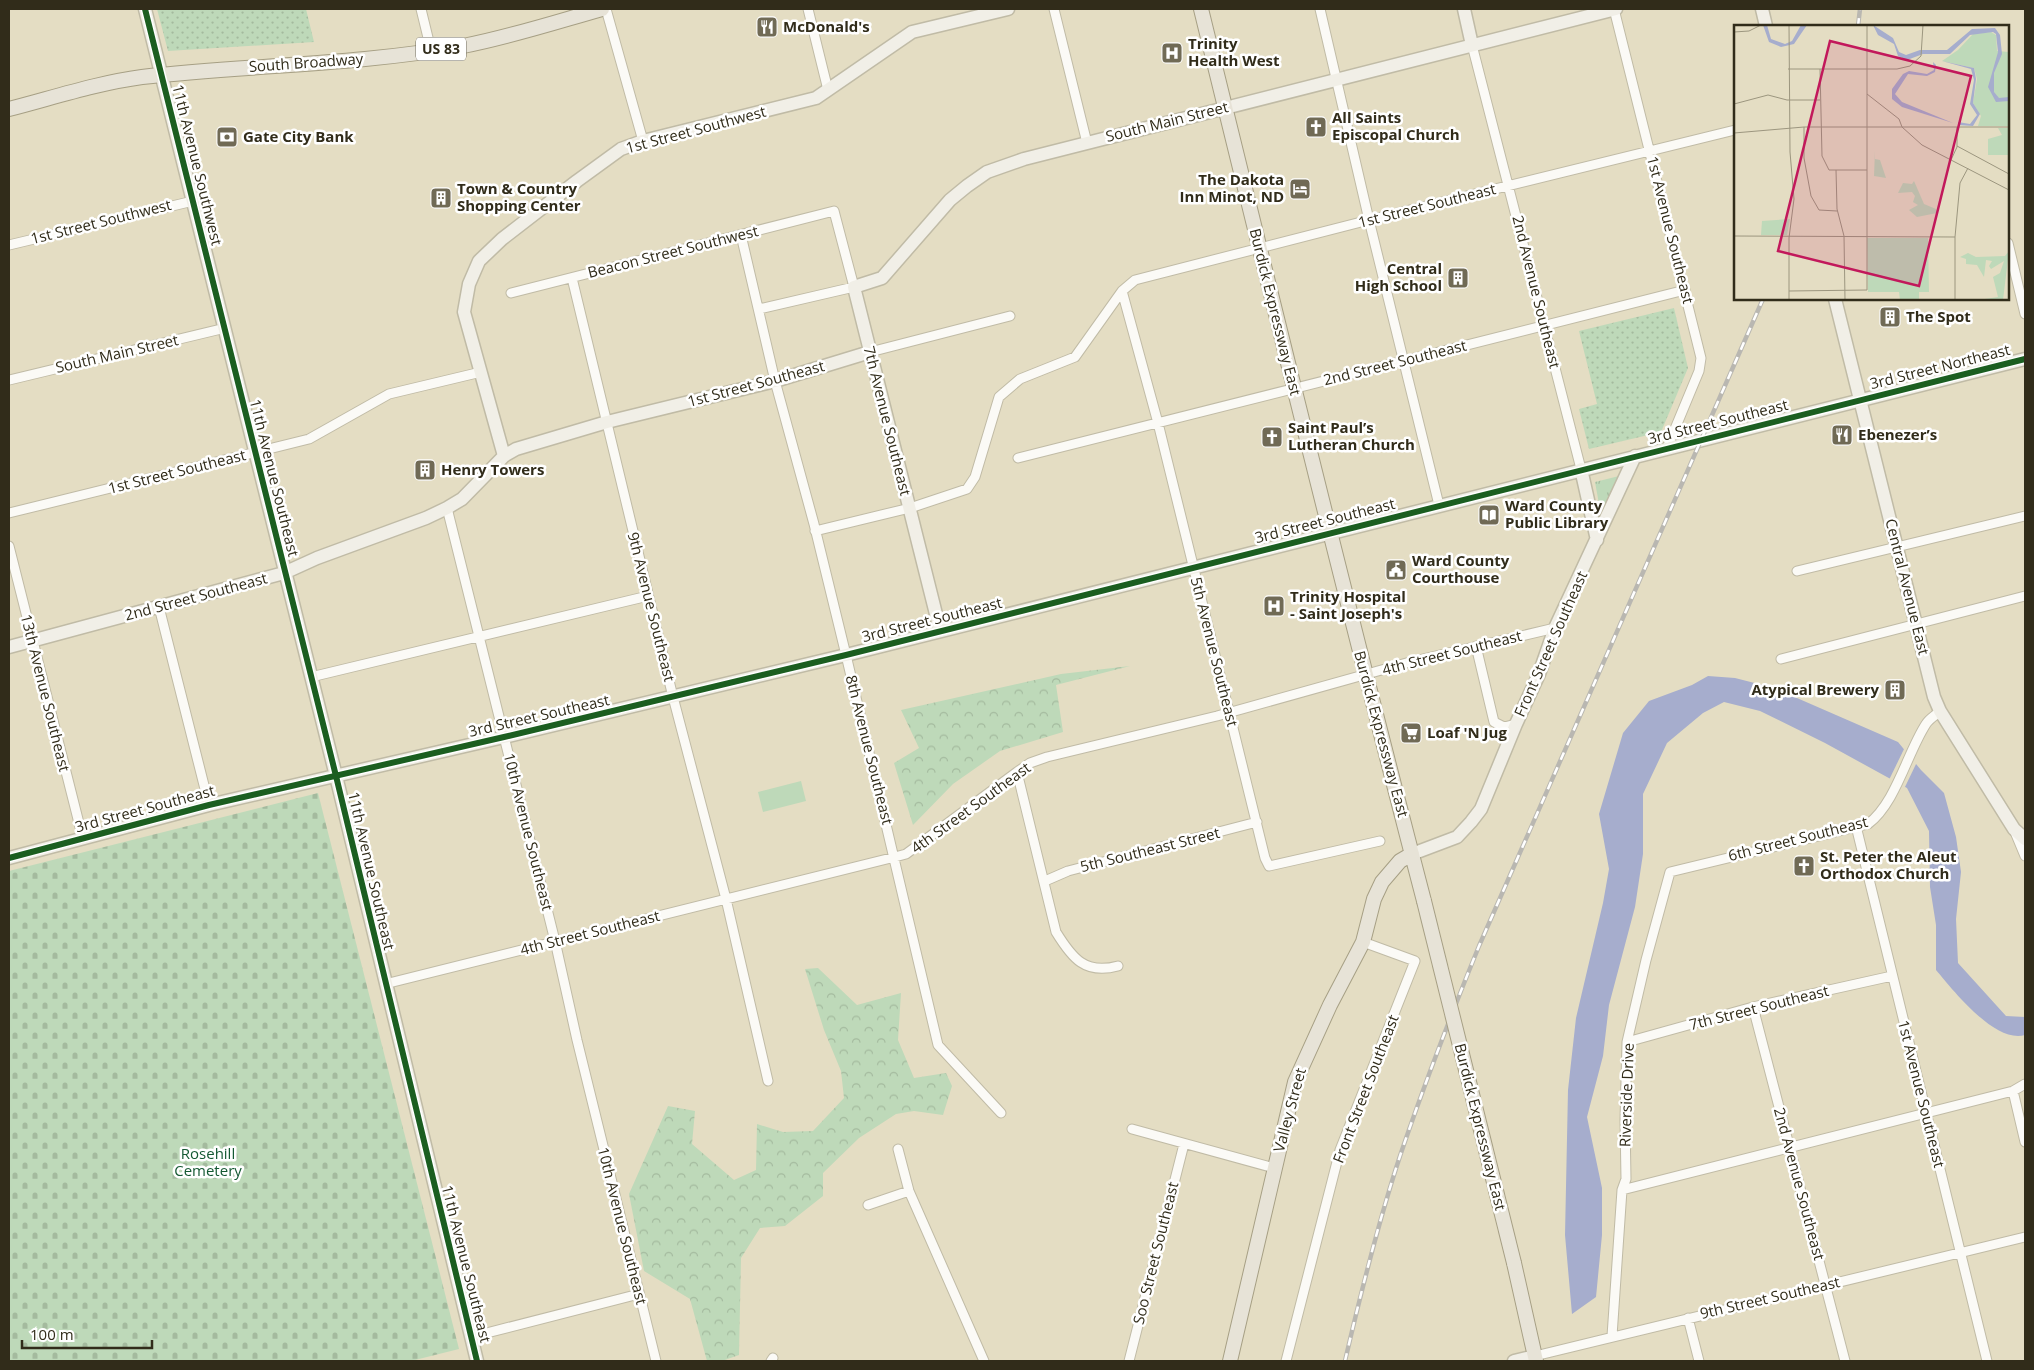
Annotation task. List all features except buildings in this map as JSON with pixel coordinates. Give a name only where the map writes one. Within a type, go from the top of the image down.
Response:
[{"type":"main road","name":"South Broadway","points":[[9,109],[105,85],[162,75],[369,58],[463,46],[514,34],[602,9]]},
{"type":"main road","name":"Burdick Expressway East","points":[[1201,9],[1365,675],[1412,854],[1514,1263],[1536,1359]]},
{"type":"main road","name":"Valley Street","points":[[1230,1361],[1295,1082],[1330,1005],[1363,942],[1374,899],[1382,882],[1400,861],[1412,854]]},
{"type":"street","name":"11th Avenue Southwest","points":[[145,9],[224,328]]},
{"type":"street","points":[[420,9],[431,50]]},
{"type":"street","points":[[606,9],[643,141]]},
{"type":"street","points":[[808,9],[828,90]]},
{"type":"street","name":"1st Street Southwest","points":[[504,456],[464,312],[469,284],[479,261],[502,239],[577,180],[621,149],[643,141],[816,98],[912,32],[1008,9]]},
{"type":"street","points":[[1054,9],[1087,143]]},
{"type":"street","points":[[1320,9],[1369,220],[1439,504]]},
{"type":"street","points":[[1464,9],[1472,45]]},
{"type":"street","name":"South Main Street","points":[[759,310],[854,287],[882,278],[950,200],[987,172],[1024,158],[1615,9]]},
{"type":"street","name":"1st Avenue Southeast","points":[[1615,9],[1701,358],[1699,371],[1667,448]]},
{"type":"street","points":[[1762,9],[1766,25]]},
{"type":"street","name":"2nd Avenue Southeast","points":[[1472,45],[1581,469],[1597,540]]},
{"type":"street","name":"1st Street Southeast","points":[[1122,291],[1135,280],[1734,130]]},
{"type":"street","name":"1st Street Southwest","points":[[9,244],[193,201]]},
{"type":"street","name":"7th Avenue Southeast","points":[[834,211],[940,630]]},
{"type":"street","name":"Beacon Street Southwest","points":[[511,293],[834,211]]},
{"type":"street","name":"8th Avenue Southeast","points":[[741,235],[775,381],[846,655],[938,1045],[1001,1114]]},
{"type":"street","points":[[2009,247],[2025,314]]},
{"type":"street","name":"9th Avenue Southeast","points":[[572,278],[648,596],[726,899],[768,1081]]},
{"type":"street","name":"2nd Street Southeast","points":[[1018,458],[1685,290]]},
{"type":"street","points":[[815,530],[910,508],[967,488],[975,477],[999,398],[1020,379],[1075,357],[1122,291]]},
{"type":"street","name":"5th Avenue Southeast","points":[[1122,291],[1158,423],[1265,858],[1269,866],[1380,841]]},
{"type":"street","name":"Central Avenue East","points":[[1835,300],[1930,680],[1940,711],[2014,829],[2025,856]]},
{"type":"street","name":"1st Street Southeast","points":[[504,456],[516,449],[607,422],[775,381],[870,352],[1010,316]]},
{"type":"street","name":"South Main Street","points":[[9,380],[224,328]]},
{"type":"street","name":"11th Avenue Southeast","points":[[224,328],[336,776],[477,1361]]},
{"type":"street","name":"3rd Street Northeast","points":[[1860,399],[2025,359]]},
{"type":"street","name":"1st Street Southeast","points":[[9,513],[309,439],[389,394],[481,372]]},
{"type":"street","name":"3rd Street Southeast","points":[[9,858],[209,805],[846,655],[1860,399]]},
{"type":"street","name":"2nd Street Southeast","points":[[9,647],[284,573],[317,558],[426,518],[447,508],[462,500],[504,456]]},
{"type":"street","name":"Front Street Southeast","points":[[1412,854],[1450,840],[1464,831],[1481,809],[1539,674],[1555,628],[1635,456]]},
{"type":"street","name":"10th Avenue Southeast","points":[[447,508],[555,941],[577,1040],[656,1361]]},
{"type":"street","points":[[1797,571],[2025,516]]},
{"type":"street","name":"13th Avenue Southeast","points":[[9,546],[83,838]]},
{"type":"street","points":[[311,677],[648,596]]},
{"type":"street","points":[[1780,659],[2025,596]]},
{"type":"street","points":[[159,607],[209,805]]},
{"type":"street","name":"4th Street Southeast","points":[[385,984],[906,854],[1030,763],[1047,757],[1230,713],[1365,675],[1555,628]]},
{"type":"street","points":[[1476,646],[1494,722],[1504,727],[1516,724]]},
{"type":"street","name":"6th Street Southeast","points":[[1684,868],[1868,824],[1877,817],[1889,797],[1927,722],[1940,711]]},
{"type":"street","points":[[1017,772],[1056,932],[1070,954],[1089,968],[1106,969],[1118,966]]},
{"type":"street","name":"5th Southeast Street","points":[[1045,881],[1068,871],[1257,822]]},
{"type":"street","name":"1st Avenue Southeast","points":[[1856,826],[1987,1361]]},
{"type":"street","points":[[2014,829],[2025,839]]},
{"type":"street","name":"Riverside Drive","points":[[1612,1336],[1622,1190],[1626,1179],[1627,1042],[1646,960],[1670,872],[1684,868]]},
{"type":"street","name":"Front Street Southeast","points":[[1286,1361],[1340,1150],[1415,961],[1363,942]]},
{"type":"street","name":"7th Street Southeast","points":[[1627,1042],[1754,1007],[1892,976]]},
{"type":"street","name":"2nd Avenue Southeast","points":[[1754,1007],[1845,1361]]},
{"type":"street","points":[[1622,1190],[2013,1091],[2025,1084]]},
{"type":"street","points":[[2013,1091],[2025,1142]]},
{"type":"street","points":[[1132,1129],[1274,1168]]},
{"type":"street","name":"Soo Street Southeast","points":[[1129,1361],[1184,1144]]},
{"type":"street","points":[[898,1149],[909,1191],[984,1361]]},
{"type":"street","points":[[868,1204],[909,1191]]},
{"type":"street","name":"9th Street Southeast","points":[[1514,1361],[1536,1359],[1612,1336],[2025,1237]]},
{"type":"street","points":[[471,1337],[639,1294]]},
{"type":"street","points":[[1688,1318],[1700,1361]]},
{"type":"green space","points":[[157,9],[306,9],[314,42],[168,51]]},
{"type":"green space","points":[[1674,308],[1688,368],[1661,432],[1589,449],[1579,409],[1597,404],[1579,331]]},
{"type":"green space","points":[[1619,476],[1601,515],[1595,482]]},
{"type":"green space","points":[[1130,666],[1056,685],[1063,732],[1000,751],[953,784],[913,825],[894,763],[919,748],[901,710],[1061,674]]},
{"type":"green space","points":[[801,781],[806,801],[763,812],[758,792]]},
{"type":"green space","name":"Rosehill Cemetery","points":[[318,793],[459,1349],[411,1361],[9,1361],[9,871]]},
{"type":"green space","points":[[818,968],[857,1005],[901,993],[898,1040],[914,1078],[946,1073],[952,1086],[943,1115],[914,1111],[896,1114],[859,1138],[823,1173],[823,1196],[785,1226],[760,1228],[741,1258],[739,1355],[722,1361],[707,1361],[690,1299],[644,1271],[629,1194],[668,1106],[695,1111],[692,1144],[734,1180],[756,1170],[757,1124],[783,1132],[813,1131],[844,1098],[841,1071],[824,1030],[805,969]]},
{"type":"water","points":[[1708,676],[1735,678],[1774,688],[1898,742],[1921,770],[1944,793],[1956,837],[1961,872],[1956,919],[1958,963],[2006,1016],[2025,1017],[2025,1035],[2013,1036],[1988,1024],[1964,1002],[1936,970],[1936,925],[1930,887],[1929,831],[1907,788],[1825,743],[1760,711],[1724,702],[1703,713],[1667,743],[1643,794],[1643,854],[1635,907],[1609,1005],[1603,1056],[1587,1117],[1602,1188],[1602,1235],[1596,1297],[1572,1314],[1565,1235],[1568,1090],[1576,1018],[1609,869],[1599,814],[1623,733],[1649,701],[1692,685]]},
{"type":"pier","points":[[1905,747],[1917,762],[1904,789],[1889,780]]},
{"type":"railway","points":[[1858,25],[1860,9]]},
{"type":"railway","points":[[1345,1361],[1370,1258],[1392,1181],[1458,998],[1479,946],[1763,300]]},
{"type":"cycle path","points":[[145,9],[336,776],[477,1361]]},
{"type":"cycle path","points":[[9,858],[209,805],[846,655],[2025,359]]},
{"type":"place","name":"McDonald's","points":[[767,27]]},
{"type":"place","name":"Trinity Health West","points":[[1172,53]]},
{"type":"place","name":"All Saints Episcopal Church","points":[[1316,127]]},
{"type":"place","name":"Gate City Bank","points":[[227,137]]},
{"type":"place","name":"The Dakota Inn Minot, ND","points":[[1300,189]]},
{"type":"place","name":"Town & Country Shopping Center","points":[[441,198]]},
{"type":"place","name":"Central High School","points":[[1458,278]]},
{"type":"place","name":"The Spot","points":[[1890,317]]},
{"type":"place","name":"Ebenezer’s","points":[[1842,435]]},
{"type":"place","name":"Saint Paul’s Lutheran Church","points":[[1272,437]]},
{"type":"place","name":"Henry Towers","points":[[425,470]]},
{"type":"place","name":"Ward County Public Library","points":[[1489,515]]},
{"type":"place","name":"Ward County Courthouse","points":[[1396,570]]},
{"type":"place","name":"Trinity Hospital - Saint Joseph's","points":[[1274,606]]},
{"type":"place","name":"Atypical Brewery","points":[[1895,690]]},
{"type":"place","name":"Loaf 'N Jug","points":[[1411,733]]},
{"type":"place","name":"St. Peter the Aleut Orthodox Church","points":[[1804,866]]}]
